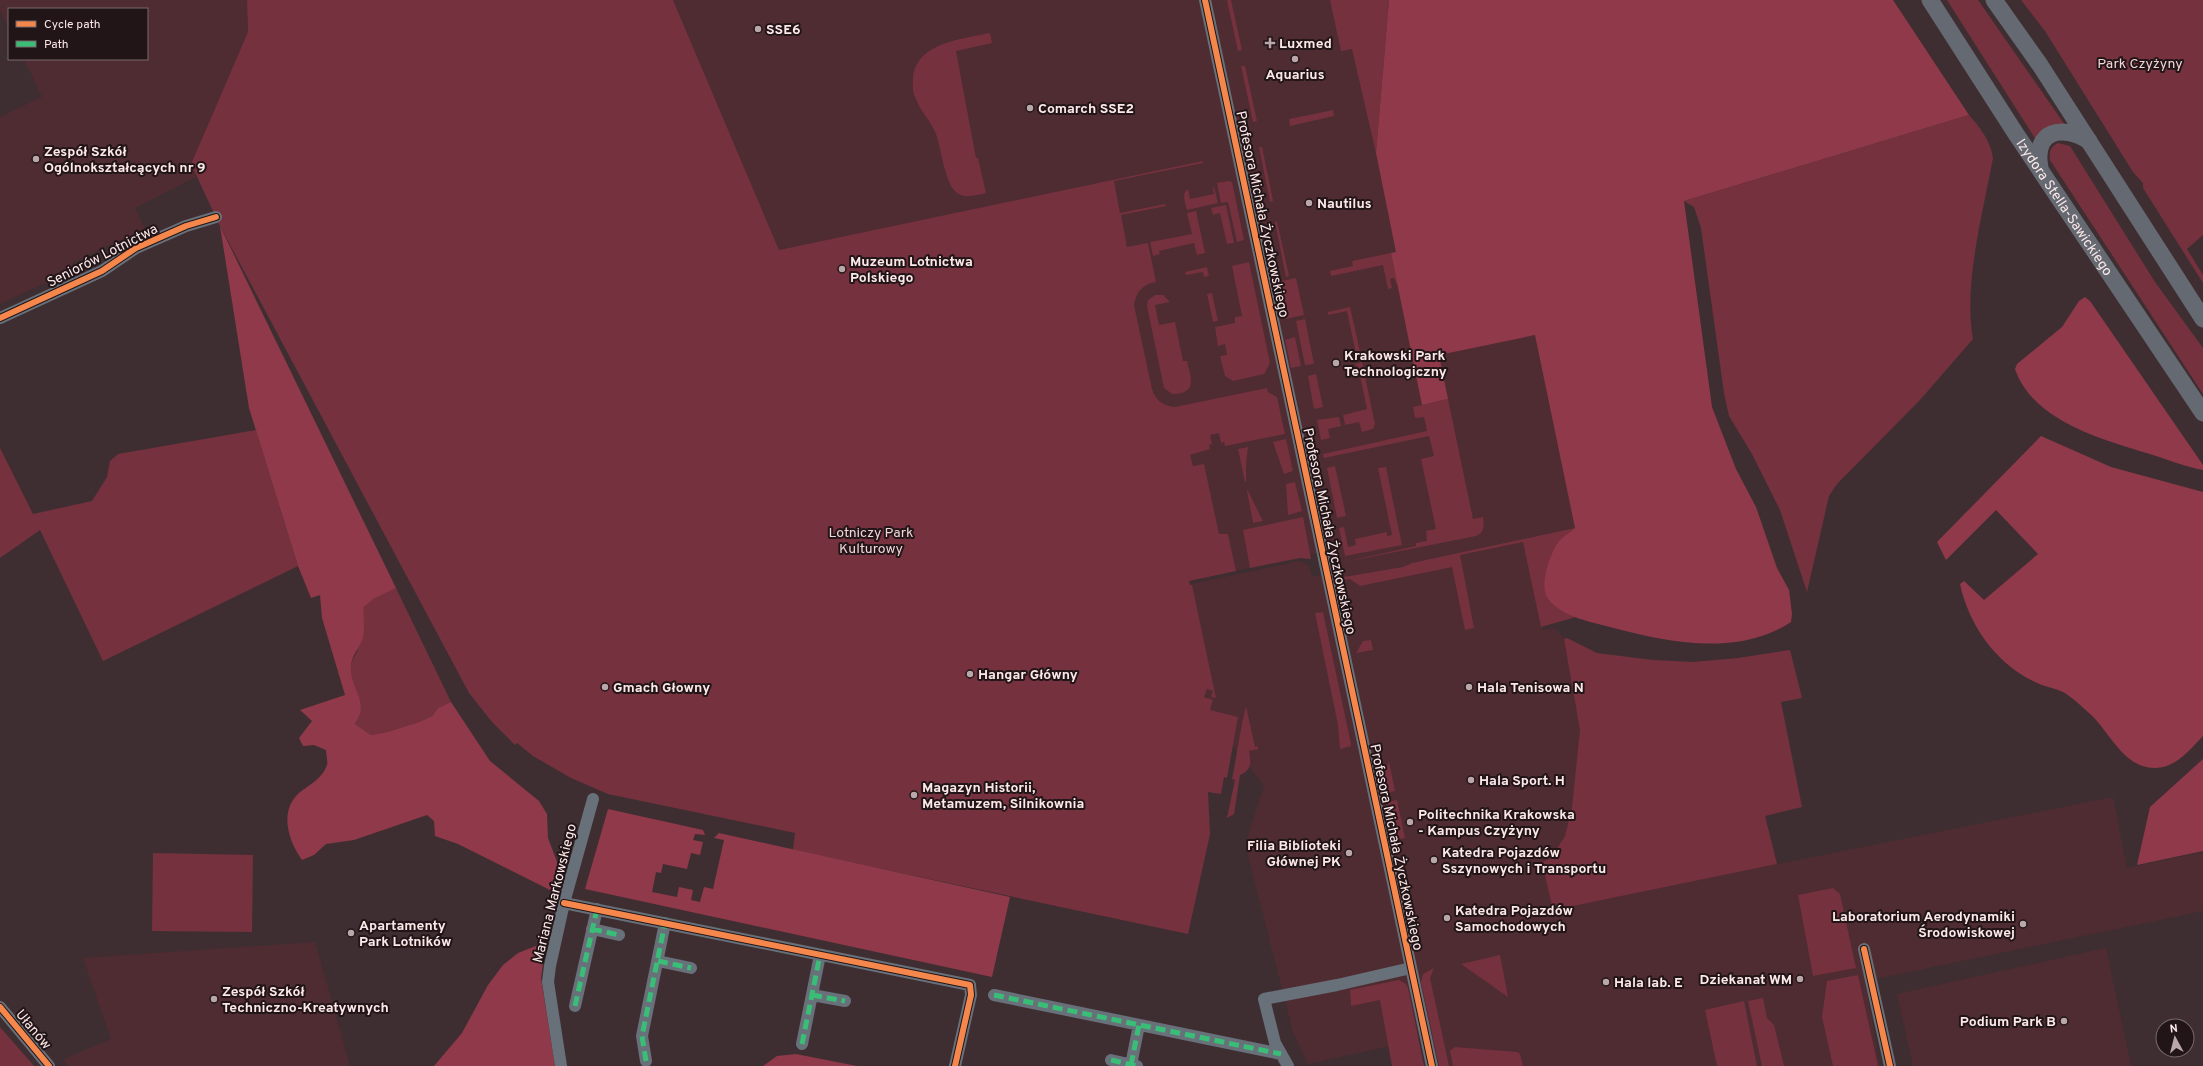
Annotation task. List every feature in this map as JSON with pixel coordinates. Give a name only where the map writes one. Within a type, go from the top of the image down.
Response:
[{"type":"main road","name":"Izydora Stella-Sawickiego","points":[[1930,0],[2203,413]]},
{"type":"main road","points":[[1994,0],[2040,66],[2203,319]]},
{"type":"main road","points":[[2040,168],[2040,146],[2050,134],[2058,131],[2070,132],[2089,142]]},
{"type":"street","name":"Profesora Michała Życzkowskiego","points":[[1205,0],[1432,1066]]},
{"type":"street","name":"Seniorów Lotnictwa","points":[[0,318],[102,271],[136,248],[186,226],[216,217]]},
{"type":"street","name":"Mariana Markowskiego","points":[[561,1066],[548,982],[550,966],[564,903],[593,799]]},
{"type":"street","points":[[564,903],[970,985],[971,994],[955,1066]]},
{"type":"street","points":[[575,1006],[596,909]]},
{"type":"street","points":[[646,1061],[642,1036],[665,924]]},
{"type":"street","points":[[592,929],[620,935]]},
{"type":"street","points":[[1864,949],[1890,1066]]},
{"type":"street","points":[[802,1044],[820,955]]},
{"type":"street","points":[[658,961],[691,968]]},
{"type":"street","points":[[1288,1066],[1281,1054],[1271,1028],[1264,999],[1337,985],[1411,968]]},
{"type":"street","points":[[812,995],[845,1001]]},
{"type":"street","points":[[994,995],[1281,1054]]},
{"type":"street","name":"Ułanów","points":[[0,1007],[49,1066]]},
{"type":"street","points":[[1111,1060],[1134,1065],[1139,1025]]},
{"type":"shaded area","points":[[0,0],[247,0],[248,32],[191,164],[196,177],[135,208],[148,235],[143,230],[94,252],[72,263],[75,269],[0,304],[0,117],[42,97],[24,60],[148,60],[148,8],[8,8],[8,26],[0,10]]},
{"type":"shaded area","points":[[673,0],[1351,0],[1537,333],[1576,529],[1525,544],[1543,630],[1555,628],[1564,639],[1581,730],[1572,807],[1565,836],[1550,859],[1553,909],[2113,797],[2127,868],[2203,852],[2203,911],[1865,981],[1880,1066],[1439,1066],[1430,1027],[1390,1046],[1308,1064],[1293,1032],[1245,844],[1264,786],[1206,711],[1202,636],[1191,584],[1300,561],[1309,566],[1312,577],[1327,574],[1328,551],[1189,581],[1105,182],[779,250]]},
{"type":"shaded area","points":[[1389,0],[1893,0],[1969,115],[1684,201],[1712,407],[1736,469],[1756,507],[1777,568],[1789,590],[1792,614],[1791,622],[1771,633],[1727,643],[1681,642],[1597,624],[1562,611],[1548,599],[1544,586],[1547,568],[1553,551],[1561,539],[1575,528],[1535,335],[1439,355],[1448,399],[1422,405],[1391,253],[1396,252],[1376,153]]},
{"type":"shaded area","points":[[220,226],[396,588],[373,599],[364,607],[363,638],[351,663],[351,674],[361,708],[355,724],[371,735],[387,732],[419,722],[432,716],[438,708],[451,702],[490,761],[539,801],[547,814],[548,838],[559,867],[555,886],[550,890],[458,844],[435,836],[434,821],[427,815],[354,840],[326,844],[314,855],[302,860],[293,844],[287,817],[289,808],[299,793],[322,774],[327,765],[326,750],[314,745],[303,746],[299,738],[312,721],[300,710],[345,695],[322,618],[320,595],[311,598],[298,566],[249,408]]},
{"type":"shaded area","points":[[2085,297],[2090,301],[2203,465],[2203,470],[2114,443],[2073,426],[2054,416],[2037,403],[2024,387],[2015,369],[2017,364],[2062,327],[2079,301]]},
{"type":"shaded area","points":[[2041,436],[2111,467],[2203,492],[2203,736],[2181,758],[2168,765],[2154,768],[2143,766],[2133,761],[2125,755],[2096,720],[2070,696],[2057,689],[2043,686],[2009,666],[1997,655],[1978,629],[1964,600],[1960,584],[1964,581],[1984,600],[2038,554],[1996,510],[1946,560],[1937,542]]},
{"type":"shaded area","points":[[2203,759],[2203,851],[2137,865],[2150,807]]},
{"type":"shaded area","points":[[608,809],[703,830],[705,835],[695,834],[693,840],[703,842],[700,855],[691,853],[687,869],[663,864],[661,873],[656,872],[652,892],[677,897],[679,887],[693,890],[691,900],[700,902],[704,887],[713,889],[724,840],[714,838],[719,833],[1010,897],[992,977],[585,889]]},
{"type":"shaded area","name":"Zespół Szkół Techniczno-Kreatywnych","points":[[315,942],[350,1066],[67,1066],[64,1059],[111,1039],[83,958]]},
{"type":"shaded area","points":[[546,942],[541,978],[555,1066],[434,1066],[462,1033],[488,985],[503,965],[518,953]]},
{"type":"shaded area","points":[[2106,948],[2131,1066],[1913,1066],[1897,994]]},
{"type":"shaded area","points":[[796,1054],[857,1066],[763,1066],[777,1056]]},
{"type":"green space","name":"Lotniczy Park Kulturowy","points":[[247,0],[673,0],[779,250],[1203,161],[1203,163],[1114,181],[1120,213],[1165,204],[1166,206],[1121,215],[1127,247],[1148,243],[1156,282],[1151,283],[1141,289],[1136,296],[1134,305],[1152,389],[1157,399],[1163,404],[1175,407],[1267,388],[1268,392],[1277,397],[1285,434],[1225,446],[1224,442],[1221,443],[1219,433],[1210,435],[1212,444],[1209,445],[1210,449],[1190,455],[1193,466],[1204,464],[1219,534],[1228,534],[1236,571],[1189,581],[1190,585],[1192,585],[1216,698],[1211,697],[1213,691],[1207,689],[1204,697],[1213,700],[1210,710],[1238,717],[1227,778],[1224,777],[1221,794],[1208,792],[1210,834],[1188,934],[793,850],[795,833],[608,794],[571,778],[533,756],[517,743],[515,745],[492,722],[469,693],[220,226],[191,164],[248,32]]},
{"type":"green space","points":[[1227,0],[1231,0],[1242,50],[1238,51]]},
{"type":"green space","points":[[1330,0],[1389,0],[1376,153],[1352,49],[1341,51]]},
{"type":"green space","points":[[1947,0],[1978,0],[2065,125],[2042,130],[2036,140]]},
{"type":"green space","name":"Park Czyżyny","points":[[2021,0],[2203,0],[2203,235],[2187,249],[2203,275],[2203,283],[2143,188],[2143,183],[2133,172],[2045,31]]},
{"type":"green space","points":[[990,33],[992,43],[956,51],[976,158],[978,158],[986,193],[966,196],[958,194],[952,187],[936,134],[914,95],[913,76],[917,65],[923,56],[932,49],[955,40]]},
{"type":"green space","points":[[1241,66],[1245,66],[1257,121],[1253,122]]},
{"type":"green space","points":[[1333,110],[1334,116],[1290,126],[1289,119]]},
{"type":"green space","points":[[1969,115],[1984,135],[1990,146],[1993,158],[1972,273],[1970,296],[1973,339],[1920,400],[1837,484],[1829,496],[1807,592],[1780,510],[1752,454],[1729,416],[1724,393],[1701,228],[1694,207],[1684,201]]},
{"type":"green space","points":[[2058,143],[2070,146],[2155,282],[2203,348],[2203,394],[2050,160],[2051,150],[2053,146]]},
{"type":"green space","points":[[1259,147],[1262,147],[1273,201],[1270,202]]},
{"type":"green space","points":[[1228,181],[1232,182],[1244,240],[1237,242],[1228,202],[1221,203],[1217,183]]},
{"type":"green space","points":[[1213,187],[1218,203],[1187,210],[1184,196],[1188,189],[1190,199],[1214,194]]},
{"type":"green space","points":[[1226,205],[1234,243],[1227,244],[1220,213],[1213,215],[1211,208]]},
{"type":"green space","points":[[1196,211],[1205,253],[1197,255],[1194,243],[1159,251],[1160,254],[1153,256],[1150,242],[1192,234],[1187,213]]},
{"type":"green space","points":[[1277,221],[1289,276],[1286,277],[1275,222]]},
{"type":"green space","points":[[1391,253],[1398,287],[1394,278],[1390,279],[1392,288],[1388,289],[1383,265],[1331,276],[1330,271],[1353,266],[1352,261]]},
{"type":"green space","points":[[1249,262],[1270,363],[1264,374],[1233,381],[1225,376],[1220,356],[1227,355],[1225,344],[1218,346],[1215,327],[1235,323],[1235,317],[1242,316],[1232,266]]},
{"type":"green space","points":[[1207,267],[1209,276],[1204,277],[1203,272],[1186,275],[1185,272]]},
{"type":"green space","points":[[1296,278],[1304,315],[1285,319],[1277,282]]},
{"type":"green space","points":[[1212,293],[1218,321],[1213,322],[1207,294]]},
{"type":"green space","points":[[1155,295],[1163,295],[1170,302],[1155,305],[1159,325],[1175,322],[1183,361],[1187,361],[1191,384],[1186,391],[1180,393],[1172,394],[1164,388],[1147,306],[1148,300]]},
{"type":"green space","points":[[1350,307],[1361,356],[1354,358],[1353,355],[1356,354],[1347,311],[1328,315],[1328,312]]},
{"type":"green space","points":[[1305,319],[1314,364],[1305,365],[1296,321]]},
{"type":"green space","points":[[1295,337],[1301,366],[1291,368],[1285,340]]},
{"type":"green space","points":[[1362,362],[1375,424],[1373,429],[1362,432],[1359,422],[1345,425],[1343,415],[1367,409],[1358,366],[1355,364]]},
{"type":"green space","points":[[1316,374],[1323,407],[1314,409],[1308,376]]},
{"type":"green space","points":[[1448,399],[1473,519],[1483,517],[1484,526],[1481,533],[1476,536],[1340,563],[1416,546],[1416,543],[1427,541],[1426,531],[1436,529],[1421,459],[1434,456],[1429,436],[1324,458],[1323,454],[1427,431],[1424,417],[1415,418],[1413,407]]},
{"type":"green space","points":[[1339,417],[1341,426],[1328,429],[1330,438],[1321,440],[1317,420]]},
{"type":"green space","points":[[256,430],[298,566],[103,661],[40,530],[0,558],[0,448],[33,514],[92,501],[107,477],[110,461],[118,454]]},
{"type":"green space","points":[[1286,439],[1293,471],[1284,474],[1273,442]]},
{"type":"green space","points":[[1248,447],[1246,481],[1245,482],[1238,449]]},
{"type":"green space","points":[[1335,466],[1346,516],[1337,518],[1327,468]]},
{"type":"green space","points":[[1386,467],[1402,545],[1345,556],[1339,528],[1344,527],[1348,547],[1356,545],[1355,539],[1387,532],[1387,536],[1392,535],[1378,468]]},
{"type":"green space","points":[[1295,482],[1302,511],[1288,515],[1286,484]]},
{"type":"green space","points":[[1248,491],[1263,521],[1253,523]]},
{"type":"green space","points":[[1303,517],[1311,559],[1300,558],[1250,568],[1243,530]]},
{"type":"green space","points":[[1575,528],[1560,540],[1545,586],[1547,598],[1556,606],[1576,617],[1541,627],[1523,542],[1460,555],[1474,628],[1465,630],[1452,567],[1360,586],[1350,579],[1344,580],[1344,577],[1403,567],[1412,563]]},
{"type":"green space","points":[[396,588],[451,702],[438,708],[432,716],[419,722],[387,732],[371,735],[355,724],[359,717],[360,702],[352,681],[351,664],[358,649],[362,614],[365,606],[375,597]]},
{"type":"green space","points":[[1323,612],[1351,744],[1351,746],[1340,749],[1338,725],[1315,613]]},
{"type":"green space","points":[[1567,638],[1597,653],[1653,660],[1693,662],[1738,658],[1790,650],[1802,698],[1781,702],[1802,807],[1765,816],[1777,864],[1553,910],[1542,862],[1550,859],[1565,836],[1572,807],[1580,730],[1564,639]]},
{"type":"green space","points":[[1371,640],[1373,650],[1356,653],[1363,641]]},
{"type":"green space","points":[[1246,706],[1255,747],[1258,746],[1258,749],[1249,751],[1250,765],[1247,771],[1240,775],[1234,814],[1227,818],[1235,780],[1232,779]]},
{"type":"green space","points":[[1389,762],[1395,791],[1385,794],[1381,776]]},
{"type":"green space","points":[[1397,800],[1405,838],[1399,839],[1394,836],[1387,802]]},
{"type":"green space","points":[[153,853],[253,855],[252,932],[152,931]]},
{"type":"green space","points":[[1833,888],[1840,894],[1856,968],[1813,976],[1798,895]]},
{"type":"green space","points":[[1500,955],[1508,997],[1461,964]]},
{"type":"green space","points":[[1434,968],[1430,978],[1449,1066],[1439,1066],[1421,982],[1423,974]]},
{"type":"green space","points":[[1858,975],[1878,1066],[1833,1066],[1822,1017],[1827,981]]},
{"type":"green space","points":[[1399,980],[1406,984],[1408,988],[1424,1066],[1392,1066],[1380,1000],[1351,1006],[1350,990]]},
{"type":"green space","points":[[1763,998],[1767,1018],[1774,1025],[1784,1066],[1762,1066],[1748,1001]]},
{"type":"green space","points":[[1744,1001],[1757,1066],[1717,1066],[1705,1010]]},
{"type":"green space","points":[[0,1027],[34,1066],[0,1066]]},
{"type":"green space","points":[[1455,1047],[1517,1052],[1520,1054],[1523,1066],[1453,1066],[1450,1051]]},
{"type":"marked path","points":[[575,1006],[597,909]]},
{"type":"marked path","points":[[646,1061],[642,1036],[665,923]]},
{"type":"marked path","points":[[592,929],[619,935]]},
{"type":"marked path","points":[[802,1044],[820,955]]},
{"type":"marked path","points":[[658,961],[691,968]]},
{"type":"marked path","points":[[812,995],[845,1001]]},
{"type":"marked path","points":[[994,995],[1281,1054]]},
{"type":"marked path","points":[[1131,1065],[1139,1025]]},
{"type":"marked path","points":[[1111,1060],[1137,1066]]},
{"type":"cycle path","points":[[1205,0],[1432,1066]]},
{"type":"cycle path","points":[[0,318],[102,271],[136,248],[186,226],[216,217]]},
{"type":"cycle path","points":[[564,903],[970,985],[971,995],[955,1066]]},
{"type":"cycle path","points":[[1864,949],[1890,1066]]},
{"type":"cycle path","points":[[0,1007],[49,1066]]},
{"type":"place","name":"SSE6","points":[[758,29]]},
{"type":"place","name":"Luxmed","points":[[1270,43]]},
{"type":"place","name":"Aquarius","points":[[1295,59]]},
{"type":"place","name":"Comarch SSE2","points":[[1030,108]]},
{"type":"place","name":"Zespół Szkół Ogólnokształcących nr 9","points":[[36,159]]},
{"type":"place","name":"Nautilus","points":[[1309,203]]},
{"type":"place","name":"Muzeum Lotnictwa Polskiego","points":[[842,269]]},
{"type":"place","name":"Krakowski Park Technologiczny","points":[[1336,363]]},
{"type":"place","name":"Hangar Główny","points":[[970,674]]},
{"type":"place","name":"Gmach Głowny","points":[[605,687]]},
{"type":"place","name":"Hala Tenisowa N","points":[[1469,687]]},
{"type":"place","name":"Hala Sport. H","points":[[1471,780]]},
{"type":"place","name":"Magazyn Historii, Metamuzem, Silnikownia","points":[[914,795]]},
{"type":"place","name":"Politechnika Krakowska - Kampus Czyżyny","points":[[1410,822]]},
{"type":"place","name":"Filia Biblioteki Głównej PK","points":[[1349,853]]},
{"type":"place","name":"Katedra Pojazdów Sszynowych i Transportu","points":[[1434,860]]},
{"type":"place","name":"Katedra Pojazdów Samochodowych","points":[[1447,918]]},
{"type":"place","name":"Laboratorium Aerodynamiki Środowiskowej","points":[[2023,924]]},
{"type":"place","name":"Apartamenty Park Lotników","points":[[351,933]]},
{"type":"place","name":"Dziekanat WM","points":[[1800,979]]},
{"type":"place","name":"Hala lab. E","points":[[1606,982]]},
{"type":"place","name":"Zespół Szkół Techniczno-Kreatywnych","points":[[214,999]]},
{"type":"place","name":"Podium Park B","points":[[2064,1021]]}]
